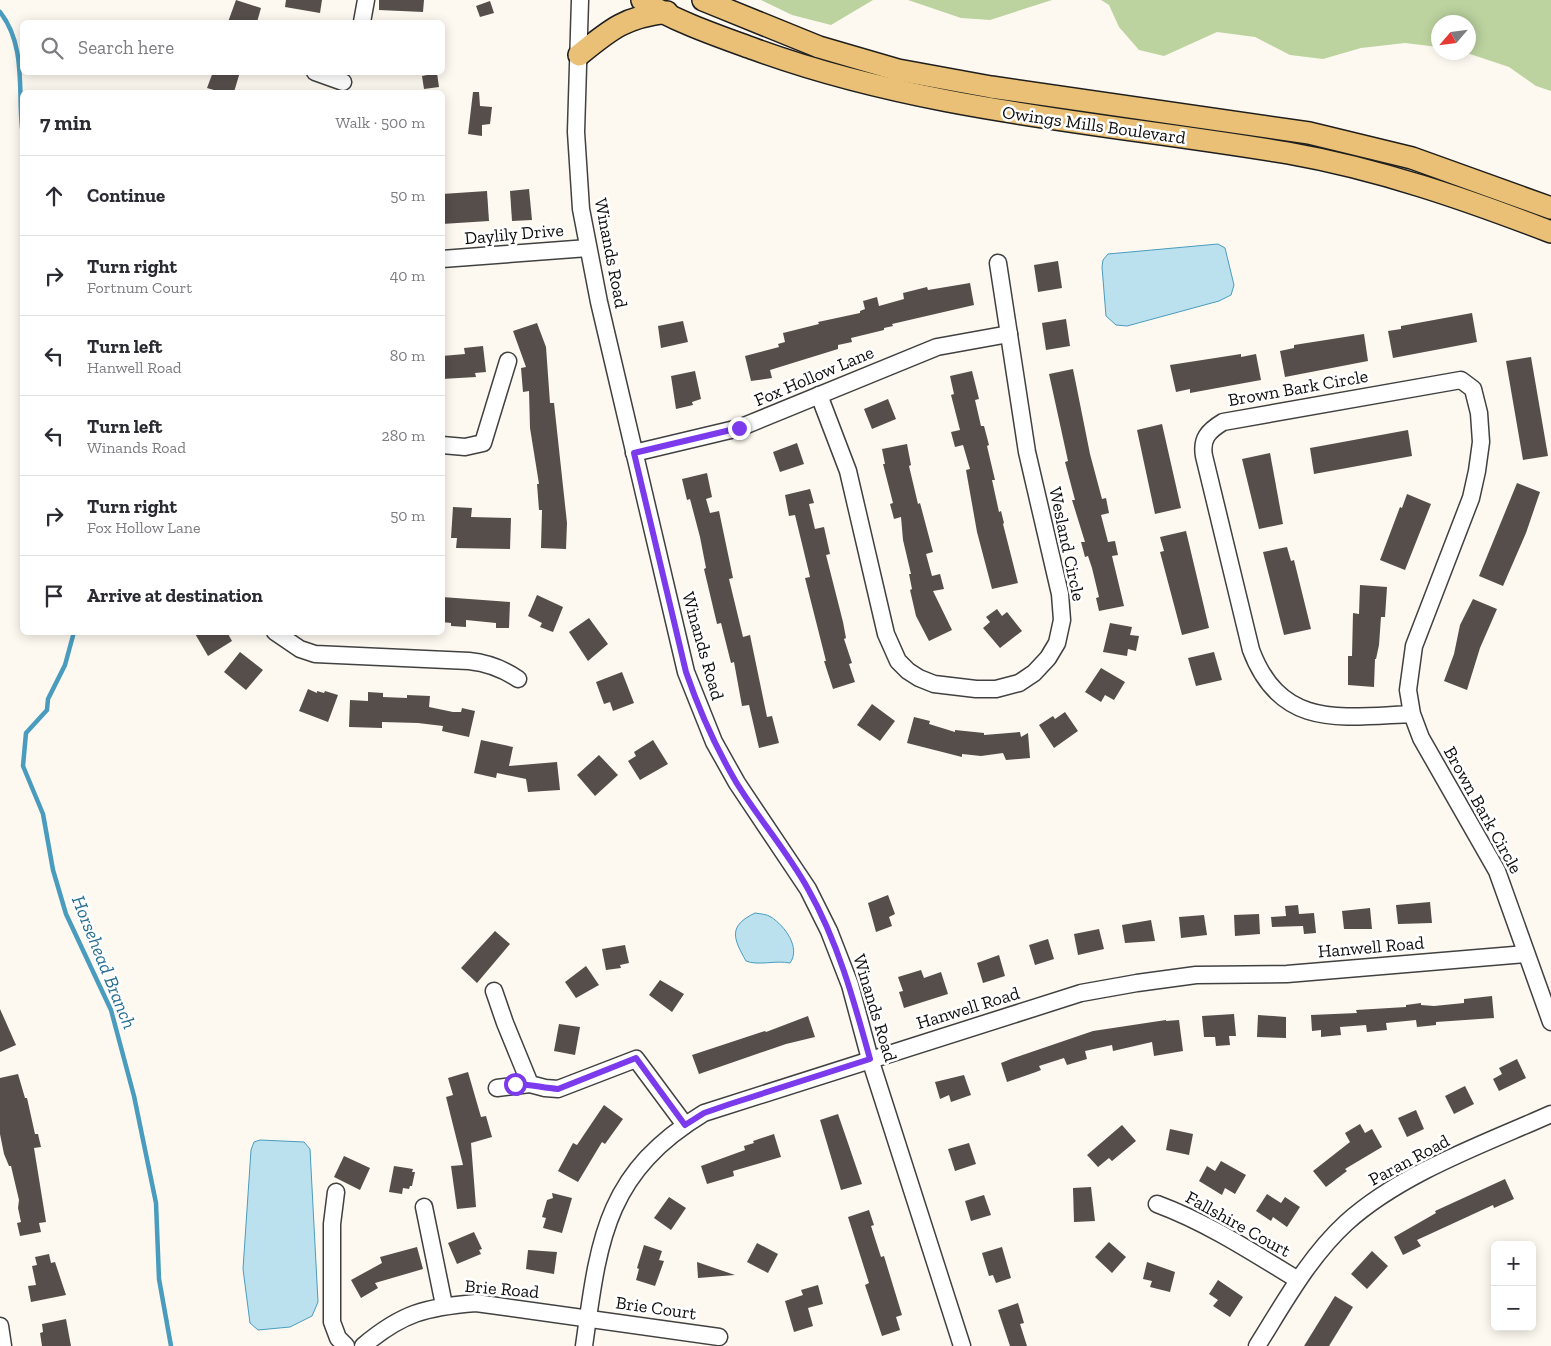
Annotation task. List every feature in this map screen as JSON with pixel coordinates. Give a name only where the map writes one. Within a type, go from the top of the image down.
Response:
[{"type":"main road","name":"Owings Mills Boulevard","points":[[642,0],[718,36],[829,74],[970,107],[1224,143],[1340,163],[1446,193],[1551,232]]},
{"type":"main road","name":"Owings Mills Boulevard","points":[[703,0],[819,47],[898,70],[990,87],[1318,136],[1412,158],[1551,208]]},
{"type":"main road","points":[[579,54],[619,24],[641,15],[667,12]]},
{"type":"street","points":[[362,20],[366,0]]},
{"type":"street","name":"Winands Road","points":[[580,0],[576,132],[581,209],[634,453],[686,672],[714,742],[737,783],[808,889],[829,931],[850,985],[870,1059],[962,1346]]},
{"type":"street","points":[[324,75],[342,82]]},
{"type":"street","name":"Daylily Drive","points":[[445,259],[588,248]]},
{"type":"street","name":"Wesland Circle","points":[[819,395],[848,471],[886,634],[890,648],[898,661],[908,671],[934,684],[996,689],[1019,684],[1048,658],[1057,643],[1062,620],[1060,594],[1027,452],[998,262]]},
{"type":"street","name":"Fox Hollow Lane","points":[[634,453],[739,428],[938,347],[1009,334]]},
{"type":"street","points":[[445,445],[465,447],[483,443],[508,361]]},
{"type":"street","name":"Brown Bark Circle","points":[[1412,714],[1336,717],[1318,715],[1286,701],[1257,668],[1250,650],[1204,456],[1202,445],[1204,437],[1212,429],[1223,422],[1461,380],[1473,389],[1479,412],[1481,442],[1477,471],[1471,498],[1414,646],[1408,690],[1412,714],[1436,767],[1497,871],[1551,1022]]},
{"type":"street","points":[[280,635],[300,649],[315,654],[469,661],[496,666],[518,678]]},
{"type":"street","name":"Hanwell Road","points":[[584,1346],[602,1239],[626,1184],[643,1161],[685,1125],[704,1113],[870,1059],[1081,994],[1137,982],[1196,975],[1287,974],[1526,954]]},
{"type":"street","points":[[494,991],[530,1084]]},
{"type":"street","points":[[497,1088],[530,1084],[558,1089],[636,1058],[685,1125]]},
{"type":"street","name":"Paran Road","points":[[1257,1346],[1298,1280],[1345,1223],[1394,1187],[1551,1114]]},
{"type":"street","points":[[336,1192],[332,1224],[332,1322],[338,1338],[346,1346]]},
{"type":"street","name":"Fallshire Court","points":[[1157,1204],[1189,1216],[1217,1231],[1298,1280]]},
{"type":"street","points":[[424,1207],[444,1305]]},
{"type":"street","name":"Brie Road","points":[[363,1346],[395,1322],[420,1310],[444,1305],[476,1303],[588,1318]]},
{"type":"street","name":"Brie Court","points":[[588,1318],[719,1337]]},
{"type":"street","points":[[0,1326],[4,1346]]},
{"type":"green space","points":[[761,0],[873,0],[831,25],[792,15]]},
{"type":"green space","points":[[908,0],[1052,0],[990,20],[961,18]]},
{"type":"green space","points":[[1101,0],[1551,0],[1551,91],[1536,86],[1509,67],[1476,56],[1476,15],[1431,15],[1431,46],[1405,43],[1361,48],[1323,59],[1290,55],[1255,37],[1217,32],[1164,56],[1139,50],[1119,27],[1109,5]]},
{"type":"water","points":[[1218,244],[1225,248],[1234,285],[1231,295],[1219,301],[1127,326],[1116,325],[1106,316],[1102,267],[1103,260],[1108,254]]},
{"type":"water","points":[[755,913],[769,916],[786,932],[793,944],[794,951],[790,963],[756,963],[746,961],[738,946],[736,933],[740,923]]},
{"type":"water","points":[[260,1140],[304,1142],[310,1149],[318,1302],[312,1316],[290,1327],[258,1330],[250,1323],[243,1269],[251,1150],[254,1142]]},
{"type":"building","points":[[236,0],[261,8],[258,20],[229,20]]},
{"type":"building","points":[[286,0],[322,0],[320,13],[285,7]]},
{"type":"building","points":[[379,0],[424,0],[423,12],[379,10]]},
{"type":"building","points":[[490,1],[494,13],[480,17],[476,6]]},
{"type":"building","points":[[212,75],[239,75],[235,90],[207,88]]},
{"type":"building","points":[[437,75],[439,87],[424,89],[422,76]]},
{"type":"building","points":[[473,92],[479,92],[480,106],[492,107],[490,124],[482,125],[482,136],[468,134]]},
{"type":"building","points":[[529,189],[532,220],[512,221],[510,191]]},
{"type":"building","points":[[487,191],[489,221],[445,224],[445,194]]},
{"type":"building","points":[[1058,261],[1062,288],[1038,292],[1034,265]]},
{"type":"building","points":[[970,283],[974,305],[892,324],[893,326],[884,328],[884,330],[851,338],[852,342],[838,345],[838,349],[770,370],[772,378],[751,381],[745,356],[779,347],[778,344],[785,342],[783,333],[819,324],[818,322],[860,313],[860,311],[865,309],[863,301],[877,297],[879,306],[904,299],[903,293],[927,287],[928,290]]},
{"type":"building","points":[[1472,313],[1477,342],[1393,358],[1388,331],[1401,329],[1401,326]]},
{"type":"building","points":[[1066,319],[1070,346],[1046,350],[1042,323]]},
{"type":"building","points":[[683,321],[688,342],[661,348],[658,326]]},
{"type":"building","points":[[537,323],[546,347],[550,403],[554,403],[567,523],[566,549],[541,548],[542,510],[539,510],[537,484],[539,484],[530,428],[529,391],[523,392],[521,368],[526,367],[513,331]]},
{"type":"building","points":[[1364,334],[1368,361],[1285,377],[1280,351],[1294,348],[1294,345]]},
{"type":"building","points":[[483,346],[486,372],[475,373],[476,377],[445,379],[445,356],[465,354],[464,348]]},
{"type":"building","points":[[1241,354],[1241,357],[1256,354],[1261,380],[1190,393],[1190,389],[1176,392],[1170,365]]},
{"type":"building","points":[[1531,357],[1548,456],[1523,460],[1506,361]]},
{"type":"building","points":[[1073,369],[1090,454],[1102,499],[1106,498],[1109,513],[1101,515],[1108,542],[1115,541],[1118,555],[1112,556],[1124,606],[1099,611],[1096,598],[1099,597],[1092,568],[1088,556],[1085,557],[1081,542],[1085,542],[1072,500],[1075,500],[1065,462],[1068,461],[1049,374]]},
{"type":"building","points":[[695,371],[701,399],[692,402],[693,405],[676,409],[671,376]]},
{"type":"building","points":[[972,371],[979,399],[975,400],[981,426],[984,426],[989,445],[987,446],[995,480],[992,480],[1018,583],[992,589],[977,532],[966,470],[970,469],[963,445],[955,447],[951,432],[960,430],[951,395],[954,394],[950,376]]},
{"type":"building","points":[[888,399],[896,419],[872,429],[864,409]]},
{"type":"building","points":[[1162,424],[1181,508],[1155,514],[1137,430]]},
{"type":"building","points":[[1408,430],[1412,456],[1314,474],[1310,448]]},
{"type":"building","points":[[797,443],[804,464],[780,472],[773,452]]},
{"type":"building","points":[[907,444],[911,465],[909,466],[918,504],[920,503],[933,552],[926,554],[932,576],[940,574],[944,589],[933,591],[952,630],[929,641],[916,616],[910,590],[912,589],[909,574],[911,574],[903,540],[901,517],[894,519],[890,504],[893,503],[883,464],[885,464],[882,449]]},
{"type":"building","points":[[1270,453],[1283,524],[1259,529],[1242,459]]},
{"type":"building","points":[[707,473],[712,497],[706,499],[710,513],[719,511],[733,578],[729,579],[743,637],[750,635],[767,717],[772,716],[779,743],[759,748],[749,705],[742,706],[734,662],[731,663],[721,623],[717,624],[704,569],[706,568],[700,537],[690,499],[687,500],[682,479]]},
{"type":"building","points":[[1517,483],[1540,492],[1526,533],[1503,586],[1479,576]]},
{"type":"building","points":[[810,489],[814,503],[809,504],[815,529],[824,527],[830,554],[826,555],[843,622],[846,638],[844,639],[852,663],[849,664],[855,682],[833,689],[824,661],[826,661],[805,578],[810,577],[795,515],[789,516],[785,495]]},
{"type":"building","points":[[1407,494],[1431,504],[1405,570],[1380,560],[1400,507],[1402,508]]},
{"type":"building","points":[[453,507],[472,508],[471,517],[511,518],[510,549],[456,548],[457,538],[451,538]]},
{"type":"building","points":[[1186,531],[1209,628],[1182,635],[1160,552],[1164,551],[1160,537]]},
{"type":"building","points":[[1287,547],[1291,561],[1294,560],[1311,629],[1284,635],[1263,552]]},
{"type":"building","points":[[1360,585],[1387,587],[1385,617],[1381,617],[1379,645],[1375,659],[1374,687],[1348,685],[1348,656],[1352,656],[1353,613],[1359,614]]},
{"type":"building","points":[[537,595],[563,607],[553,632],[540,627],[542,623],[528,616]]},
{"type":"building","points":[[445,597],[510,602],[509,628],[496,628],[496,623],[466,620],[466,627],[451,626],[451,623],[445,622]]},
{"type":"building","points":[[1473,599],[1497,609],[1480,648],[1467,690],[1444,681],[1454,654],[1460,625]]},
{"type":"building","points":[[997,609],[1002,616],[1007,612],[1022,631],[1000,648],[983,628],[990,622],[986,617]]},
{"type":"building","points":[[589,618],[608,644],[588,661],[569,632]]},
{"type":"building","points":[[1110,623],[1132,627],[1130,635],[1139,636],[1136,651],[1128,649],[1127,656],[1103,652]]},
{"type":"building","points":[[196,635],[229,635],[232,641],[208,656]]},
{"type":"building","points":[[240,652],[263,670],[246,690],[224,672]]},
{"type":"building","points":[[1214,652],[1222,680],[1196,686],[1188,658]]},
{"type":"building","points":[[1101,668],[1125,682],[1114,700],[1105,695],[1101,702],[1085,692]]},
{"type":"building","points":[[622,672],[634,703],[613,711],[610,702],[604,704],[596,682]]},
{"type":"building","points":[[308,689],[317,693],[317,691],[324,693],[325,691],[338,695],[328,722],[299,711]]},
{"type":"building","points":[[368,692],[383,693],[383,697],[407,698],[407,695],[430,696],[429,707],[453,712],[461,712],[462,708],[475,711],[469,737],[442,731],[443,726],[418,723],[382,722],[382,728],[349,727],[350,700],[368,701]]},
{"type":"building","points":[[872,704],[895,721],[880,741],[857,725]]},
{"type":"building","points":[[1065,712],[1078,731],[1054,748],[1039,725],[1053,716],[1055,719]]},
{"type":"building","points":[[914,717],[930,721],[929,724],[955,732],[955,730],[984,733],[984,735],[1020,732],[1021,737],[1028,733],[1030,758],[1006,760],[1003,753],[981,756],[962,754],[962,757],[907,743]]},
{"type":"building","points":[[481,740],[513,747],[509,766],[557,762],[560,790],[528,792],[526,779],[497,773],[496,778],[474,773]]},
{"type":"building","points":[[653,740],[668,764],[640,780],[628,761],[636,756],[634,752]]},
{"type":"building","points":[[599,755],[618,775],[595,796],[577,775]]},
{"type":"building","points":[[888,895],[895,914],[889,917],[892,926],[876,932],[868,903]]},
{"type":"building","points":[[1430,902],[1432,923],[1398,924],[1396,905]]},
{"type":"building","points":[[1298,905],[1299,914],[1314,913],[1316,933],[1304,934],[1303,926],[1272,927],[1271,917],[1286,916],[1285,906]]},
{"type":"building","points":[[1370,908],[1372,929],[1344,929],[1342,911]]},
{"type":"building","points":[[1259,914],[1260,934],[1235,936],[1234,915]]},
{"type":"building","points":[[1204,915],[1207,935],[1181,938],[1179,917]]},
{"type":"building","points":[[1151,920],[1155,941],[1125,943],[1122,925]]},
{"type":"building","points":[[1099,929],[1104,949],[1078,955],[1074,934]]},
{"type":"building","points":[[495,931],[510,944],[477,983],[461,968]]},
{"type":"building","points":[[1048,939],[1054,959],[1035,965],[1029,945]]},
{"type":"building","points":[[625,945],[629,963],[620,965],[621,968],[606,970],[602,949]]},
{"type":"building","points":[[999,955],[1005,976],[983,983],[977,963]]},
{"type":"building","points":[[586,966],[599,985],[576,998],[565,982]]},
{"type":"building","points":[[921,970],[924,978],[941,972],[948,994],[904,1008],[899,992],[903,991],[898,977]]},
{"type":"building","points":[[660,980],[684,994],[672,1012],[649,995]]},
{"type":"building","points":[[1492,996],[1494,1018],[1436,1022],[1436,1025],[1417,1027],[1416,1020],[1386,1023],[1387,1030],[1367,1032],[1366,1025],[1340,1027],[1341,1035],[1321,1037],[1321,1030],[1312,1031],[1311,1015],[1357,1013],[1356,1010],[1406,1007],[1406,1005],[1421,1003],[1421,1005],[1434,1006],[1464,1003],[1464,999]]},
{"type":"building","points":[[0,1009],[16,1045],[0,1052]]},
{"type":"building","points":[[1234,1014],[1236,1036],[1229,1036],[1230,1045],[1216,1046],[1215,1037],[1204,1037],[1202,1016]]},
{"type":"building","points":[[1258,1015],[1286,1017],[1286,1038],[1257,1037]]},
{"type":"building","points":[[808,1016],[815,1037],[786,1044],[699,1074],[692,1055],[766,1032]]},
{"type":"building","points":[[1166,1020],[1179,1020],[1183,1051],[1154,1056],[1152,1042],[1113,1051],[1112,1045],[1085,1051],[1087,1059],[1067,1065],[1064,1058],[1039,1066],[1041,1070],[1007,1082],[1001,1063],[1011,1059],[1093,1031]]},
{"type":"building","points":[[559,1024],[580,1027],[575,1055],[554,1051]]},
{"type":"building","points":[[1517,1059],[1526,1078],[1499,1091],[1493,1079],[1502,1074],[1499,1068]]},
{"type":"building","points":[[468,1072],[481,1117],[486,1116],[492,1137],[471,1143],[476,1207],[457,1209],[451,1166],[463,1165],[446,1097],[453,1095],[448,1078]]},
{"type":"building","points":[[18,1074],[25,1098],[27,1098],[35,1134],[38,1134],[41,1147],[34,1148],[46,1222],[39,1223],[41,1232],[20,1236],[17,1223],[21,1222],[18,1208],[19,1200],[11,1166],[9,1166],[4,1154],[0,1134],[0,1078]]},
{"type":"building","points":[[964,1075],[971,1095],[951,1102],[949,1095],[940,1099],[935,1082]]},
{"type":"building","points":[[1465,1086],[1474,1104],[1454,1114],[1445,1096]]},
{"type":"building","points":[[604,1105],[623,1119],[605,1144],[602,1142],[578,1182],[558,1171],[573,1143],[577,1145]]},
{"type":"building","points":[[1416,1110],[1424,1129],[1407,1137],[1398,1118]]},
{"type":"building","points":[[838,1114],[862,1184],[841,1190],[820,1120]]},
{"type":"building","points":[[1360,1124],[1365,1133],[1372,1129],[1382,1147],[1345,1169],[1347,1171],[1326,1187],[1313,1171],[1350,1142],[1345,1133]]},
{"type":"building","points":[[1122,1125],[1136,1141],[1112,1161],[1109,1158],[1098,1167],[1087,1155]]},
{"type":"building","points":[[1170,1129],[1193,1134],[1189,1155],[1166,1150]]},
{"type":"building","points":[[774,1134],[781,1157],[733,1171],[734,1176],[707,1184],[701,1166],[745,1150],[744,1146],[754,1143],[753,1141]]},
{"type":"building","points":[[969,1143],[976,1164],[955,1171],[948,1149]]},
{"type":"building","points":[[344,1156],[370,1168],[360,1190],[334,1177]]},
{"type":"building","points":[[1221,1161],[1246,1175],[1235,1194],[1225,1188],[1222,1195],[1199,1181],[1207,1166],[1215,1171]]},
{"type":"building","points":[[394,1166],[413,1169],[412,1172],[415,1172],[412,1186],[409,1189],[403,1188],[402,1194],[389,1192]]},
{"type":"building","points":[[1505,1179],[1514,1199],[1494,1208],[1493,1205],[1417,1240],[1421,1246],[1403,1255],[1394,1237],[1436,1213],[1435,1211]]},
{"type":"building","points":[[1091,1187],[1095,1221],[1074,1222],[1073,1188]]},
{"type":"building","points":[[552,1193],[572,1198],[562,1233],[543,1228],[546,1218],[542,1217],[547,1200],[553,1198]]},
{"type":"building","points":[[1267,1194],[1281,1203],[1285,1197],[1300,1207],[1287,1227],[1273,1217],[1271,1221],[1256,1211]]},
{"type":"building","points":[[984,1195],[991,1215],[971,1221],[965,1201]]},
{"type":"building","points":[[669,1197],[686,1208],[671,1230],[654,1218]]},
{"type":"building","points":[[869,1210],[874,1225],[871,1226],[881,1257],[884,1256],[902,1315],[896,1317],[900,1330],[882,1336],[865,1285],[869,1283],[848,1217]]},
{"type":"building","points":[[474,1232],[482,1249],[479,1250],[481,1254],[457,1264],[448,1243]]},
{"type":"building","points":[[1109,1242],[1126,1257],[1112,1273],[1095,1257]]},
{"type":"building","points":[[757,1243],[778,1254],[768,1273],[747,1262]]},
{"type":"building","points":[[644,1245],[662,1251],[659,1260],[664,1261],[655,1286],[636,1280],[639,1269],[637,1268]]},
{"type":"building","points":[[417,1247],[423,1269],[375,1283],[378,1288],[361,1298],[351,1280],[382,1263],[380,1257]]},
{"type":"building","points":[[1002,1247],[1011,1278],[996,1283],[993,1275],[989,1276],[982,1253]]},
{"type":"building","points":[[528,1250],[557,1252],[554,1274],[526,1269]]},
{"type":"building","points":[[1372,1251],[1388,1266],[1367,1289],[1351,1274]]},
{"type":"building","points":[[49,1254],[51,1263],[55,1262],[66,1295],[31,1302],[28,1286],[36,1285],[32,1266],[37,1265],[35,1257]]},
{"type":"building","points":[[697,1262],[735,1275],[698,1278]]},
{"type":"building","points":[[1147,1262],[1175,1272],[1170,1292],[1150,1287],[1152,1281],[1143,1279]]},
{"type":"building","points":[[1218,1280],[1243,1297],[1230,1317],[1213,1306],[1218,1300],[1209,1294]]},
{"type":"building","points":[[818,1285],[823,1304],[808,1308],[813,1326],[794,1332],[785,1301],[803,1295],[801,1290]]},
{"type":"building","points":[[1335,1296],[1353,1307],[1329,1346],[1304,1346]]},
{"type":"building","points":[[1018,1303],[1024,1323],[1020,1324],[1027,1346],[1010,1346],[998,1310]]},
{"type":"building","points":[[66,1319],[71,1346],[42,1346],[40,1333],[43,1332],[42,1324]]},
{"type":"waterway","name":"Horsehead Branch","points":[[0,12],[14,39],[19,68],[20,90]]},
{"type":"waterway","name":"Horsehead Branch","points":[[73,635],[65,665],[48,699],[47,710],[26,733],[23,766],[43,814],[53,870],[66,914],[111,1010],[134,1096],[156,1203],[159,1279],[171,1346]]},
{"type":"route","points":[[515,1084],[530,1084],[558,1089],[636,1058],[685,1125],[704,1113],[870,1059],[850,985],[829,931],[808,889],[737,783],[714,742],[698,706],[686,672],[634,453],[739,428]]}]
